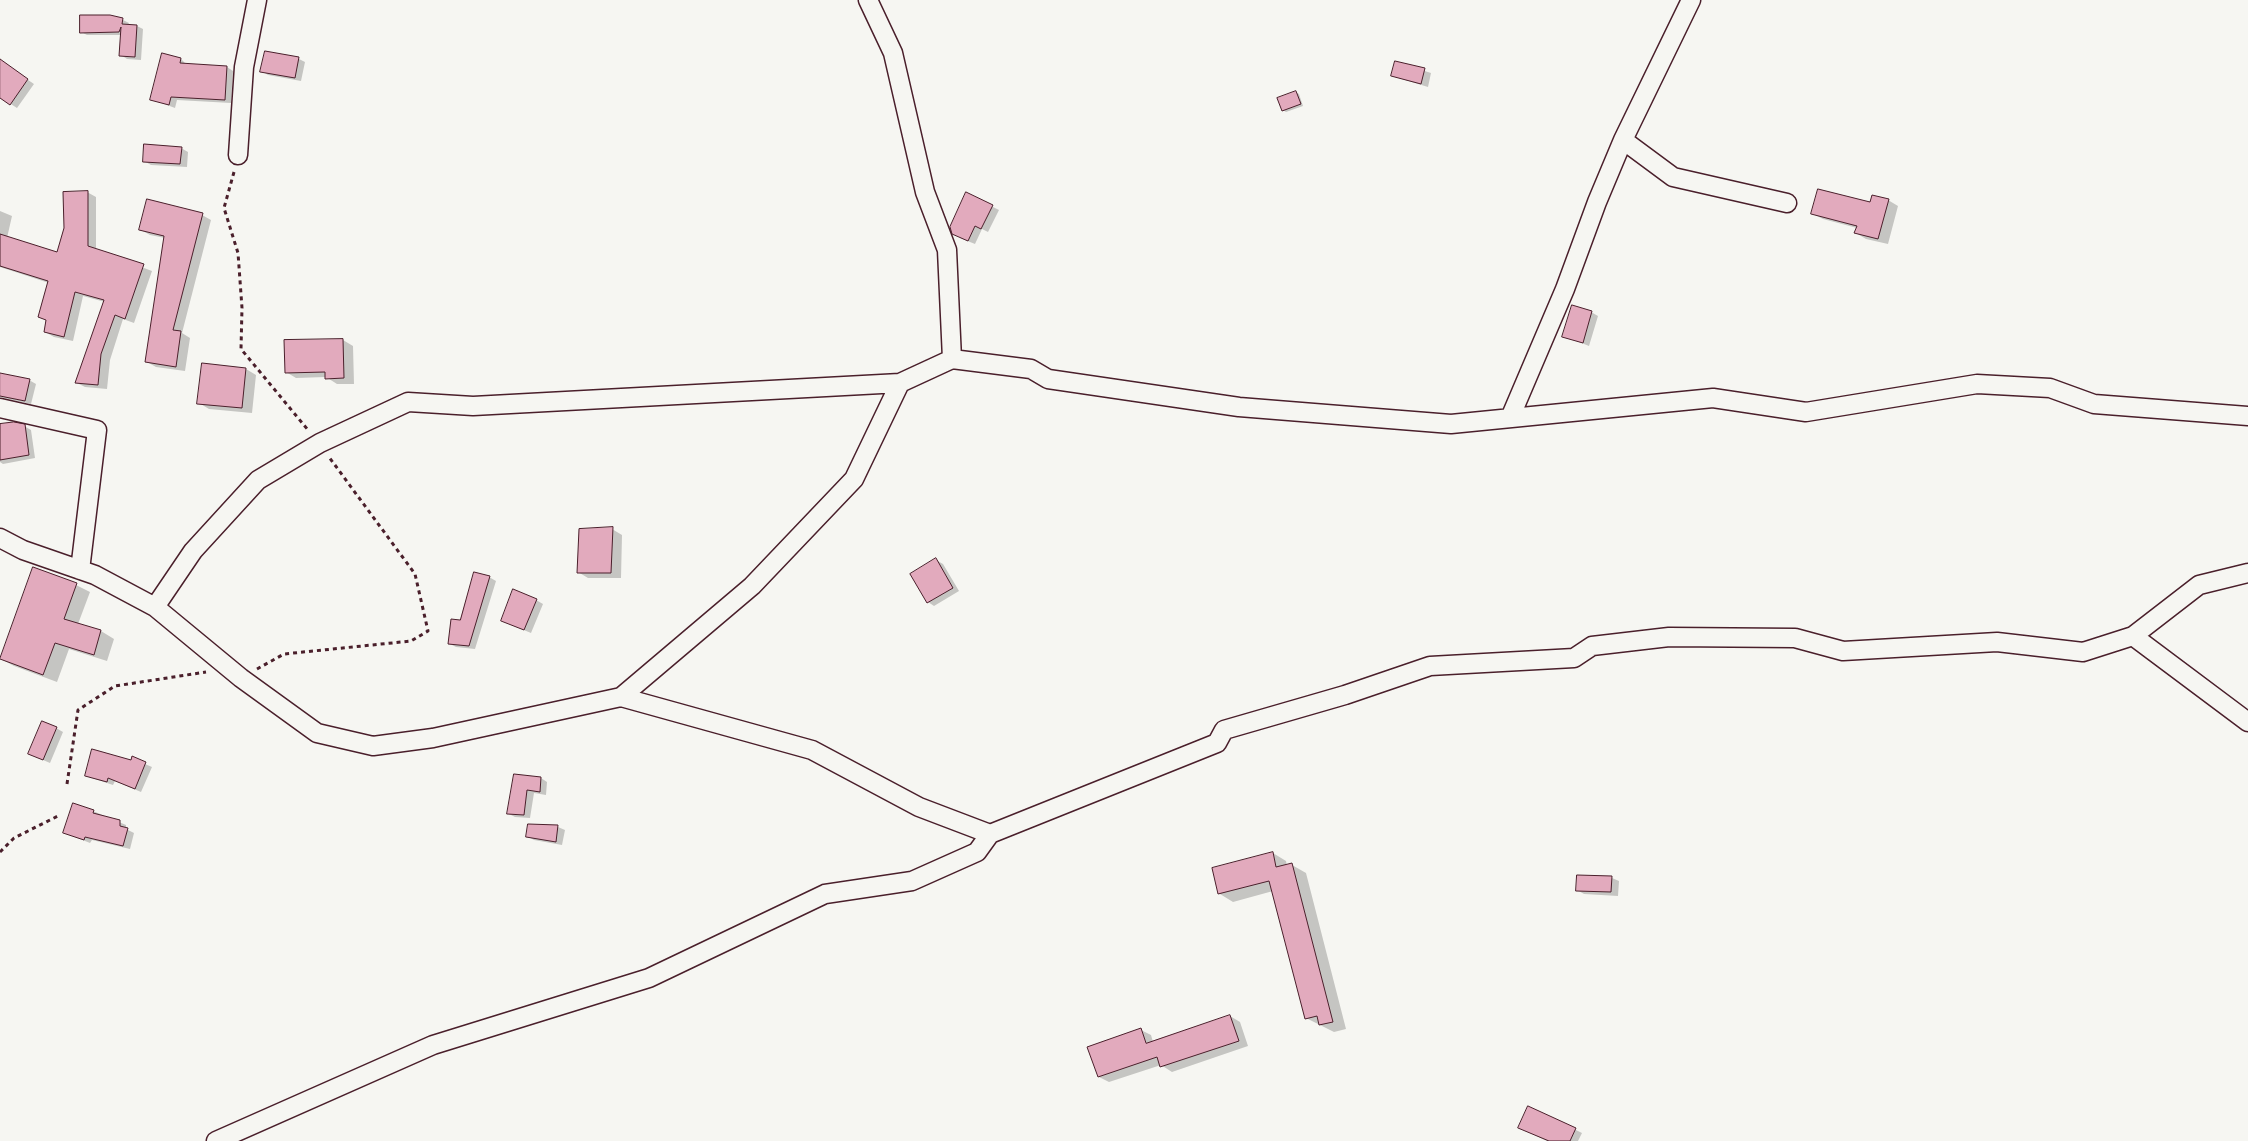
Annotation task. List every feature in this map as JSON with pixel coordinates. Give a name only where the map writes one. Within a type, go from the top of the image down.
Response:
[{"type":"street","points":[[238,155],[244,67],[257,0]]},
{"type":"street","points":[[868,0],[892,53],[925,192],[947,250],[952,359]]},
{"type":"street","points":[[1510,418],[1565,289],[1597,202],[1623,140],[1691,0]]},
{"type":"street","points":[[1623,140],[1673,177],[1787,203]]},
{"type":"street","points":[[154,607],[194,551],[258,480],[320,444],[408,402],[473,406],[900,382],[952,359],[1031,370],[1048,378],[1239,406],[1451,424],[1713,398],[1806,412],[1977,384],[2050,388],[2094,404],[2248,416]]},
{"type":"street","points":[[621,697],[752,586],[854,479],[900,382]]},
{"type":"street","points":[[0,408],[97,430],[80,570]]},
{"type":"street","points":[[0,538],[23,550],[95,575],[154,607],[241,678],[317,733],[373,746],[433,738],[621,697],[812,750],[919,807],[990,834]]},
{"type":"street","points":[[216,1141],[432,1045],[649,978],[825,894],[912,881],[977,852],[990,834],[1217,743],[1224,730],[1345,695],[1430,666],[1574,658],[1592,646],[1669,637],[1795,638],[1843,651],[1997,642],[2083,652],[2133,636],[2199,585],[2248,574]]},
{"type":"street","points":[[2133,636],[2248,722]]},
{"type":"path","points":[[238,155],[224,208],[238,253],[242,308],[241,348],[281,400],[320,444],[352,491],[415,574],[428,631],[411,641],[284,654],[241,678]]},
{"type":"path","points":[[67,784],[78,710],[115,686],[207,672]]},
{"type":"path","points":[[0,852],[14,838],[60,815]]},
{"type":"building","points":[[80,15],[110,15],[123,18],[122,24],[137,25],[135,57],[119,56],[121,27],[119,32],[80,33]]},
{"type":"building","points":[[265,51],[299,57],[295,78],[260,72]]},
{"type":"building","points":[[162,53],[181,58],[180,63],[227,66],[225,100],[171,97],[169,105],[150,100]]},
{"type":"building","points":[[0,59],[28,79],[10,105],[0,98]]},
{"type":"building","points":[[1395,61],[1425,68],[1421,84],[1391,76]]},
{"type":"building","points":[[1296,91],[1301,104],[1282,111],[1277,98]]},
{"type":"building","points":[[144,144],[182,147],[180,164],[143,162]]},
{"type":"building","points":[[1818,189],[1870,202],[1872,195],[1889,199],[1878,239],[1854,233],[1857,226],[1811,214]]},
{"type":"building","points":[[88,191],[88,246],[144,264],[125,319],[115,315],[101,354],[98,385],[75,383],[104,300],[75,292],[64,337],[44,332],[46,320],[38,317],[48,281],[0,266],[0,234],[57,252],[64,228],[63,192]]},
{"type":"building","points":[[966,192],[993,205],[981,229],[975,226],[968,241],[952,234],[950,227]]},
{"type":"building","points":[[147,199],[203,213],[173,330],[181,331],[176,367],[145,362],[164,236],[139,230]]},
{"type":"building","points":[[1572,305],[1592,311],[1583,343],[1562,337]]},
{"type":"building","points":[[343,339],[344,378],[325,379],[325,372],[285,373],[284,340]]},
{"type":"building","points":[[202,363],[246,368],[242,408],[197,404]]},
{"type":"building","points":[[0,373],[30,379],[25,401],[0,396]]},
{"type":"building","points":[[14,422],[25,424],[29,455],[0,460],[0,424]]},
{"type":"building","points":[[613,527],[611,573],[577,573],[579,529]]},
{"type":"building","points":[[936,558],[953,588],[927,603],[910,574]]},
{"type":"building","points":[[33,567],[77,583],[64,619],[101,630],[94,655],[55,643],[43,675],[0,659]]},
{"type":"building","points":[[474,572],[490,576],[469,646],[448,644],[451,619],[460,620]]},
{"type":"building","points":[[513,589],[537,599],[524,630],[501,621]]},
{"type":"building","points":[[42,721],[57,727],[43,760],[28,754]]},
{"type":"building","points":[[92,749],[131,760],[132,756],[146,762],[135,789],[108,778],[107,782],[85,776]]},
{"type":"building","points":[[514,774],[541,777],[540,792],[527,790],[524,815],[507,814]]},
{"type":"building","points":[[73,803],[94,810],[93,813],[120,820],[120,826],[128,828],[123,846],[85,837],[84,840],[63,833]]},
{"type":"building","points":[[528,824],[558,825],[556,842],[526,837]]},
{"type":"building","points":[[1273,852],[1276,867],[1292,863],[1333,1022],[1319,1025],[1317,1016],[1305,1019],[1269,881],[1218,894],[1212,868]]},
{"type":"building","points":[[1577,875],[1612,876],[1611,892],[1576,891]]},
{"type":"building","points":[[1230,1015],[1239,1041],[1160,1067],[1157,1057],[1098,1077],[1087,1047],[1141,1028],[1146,1043]]},
{"type":"building","points":[[1528,1106],[1576,1128],[1570,1141],[1549,1141],[1518,1128]]}]
